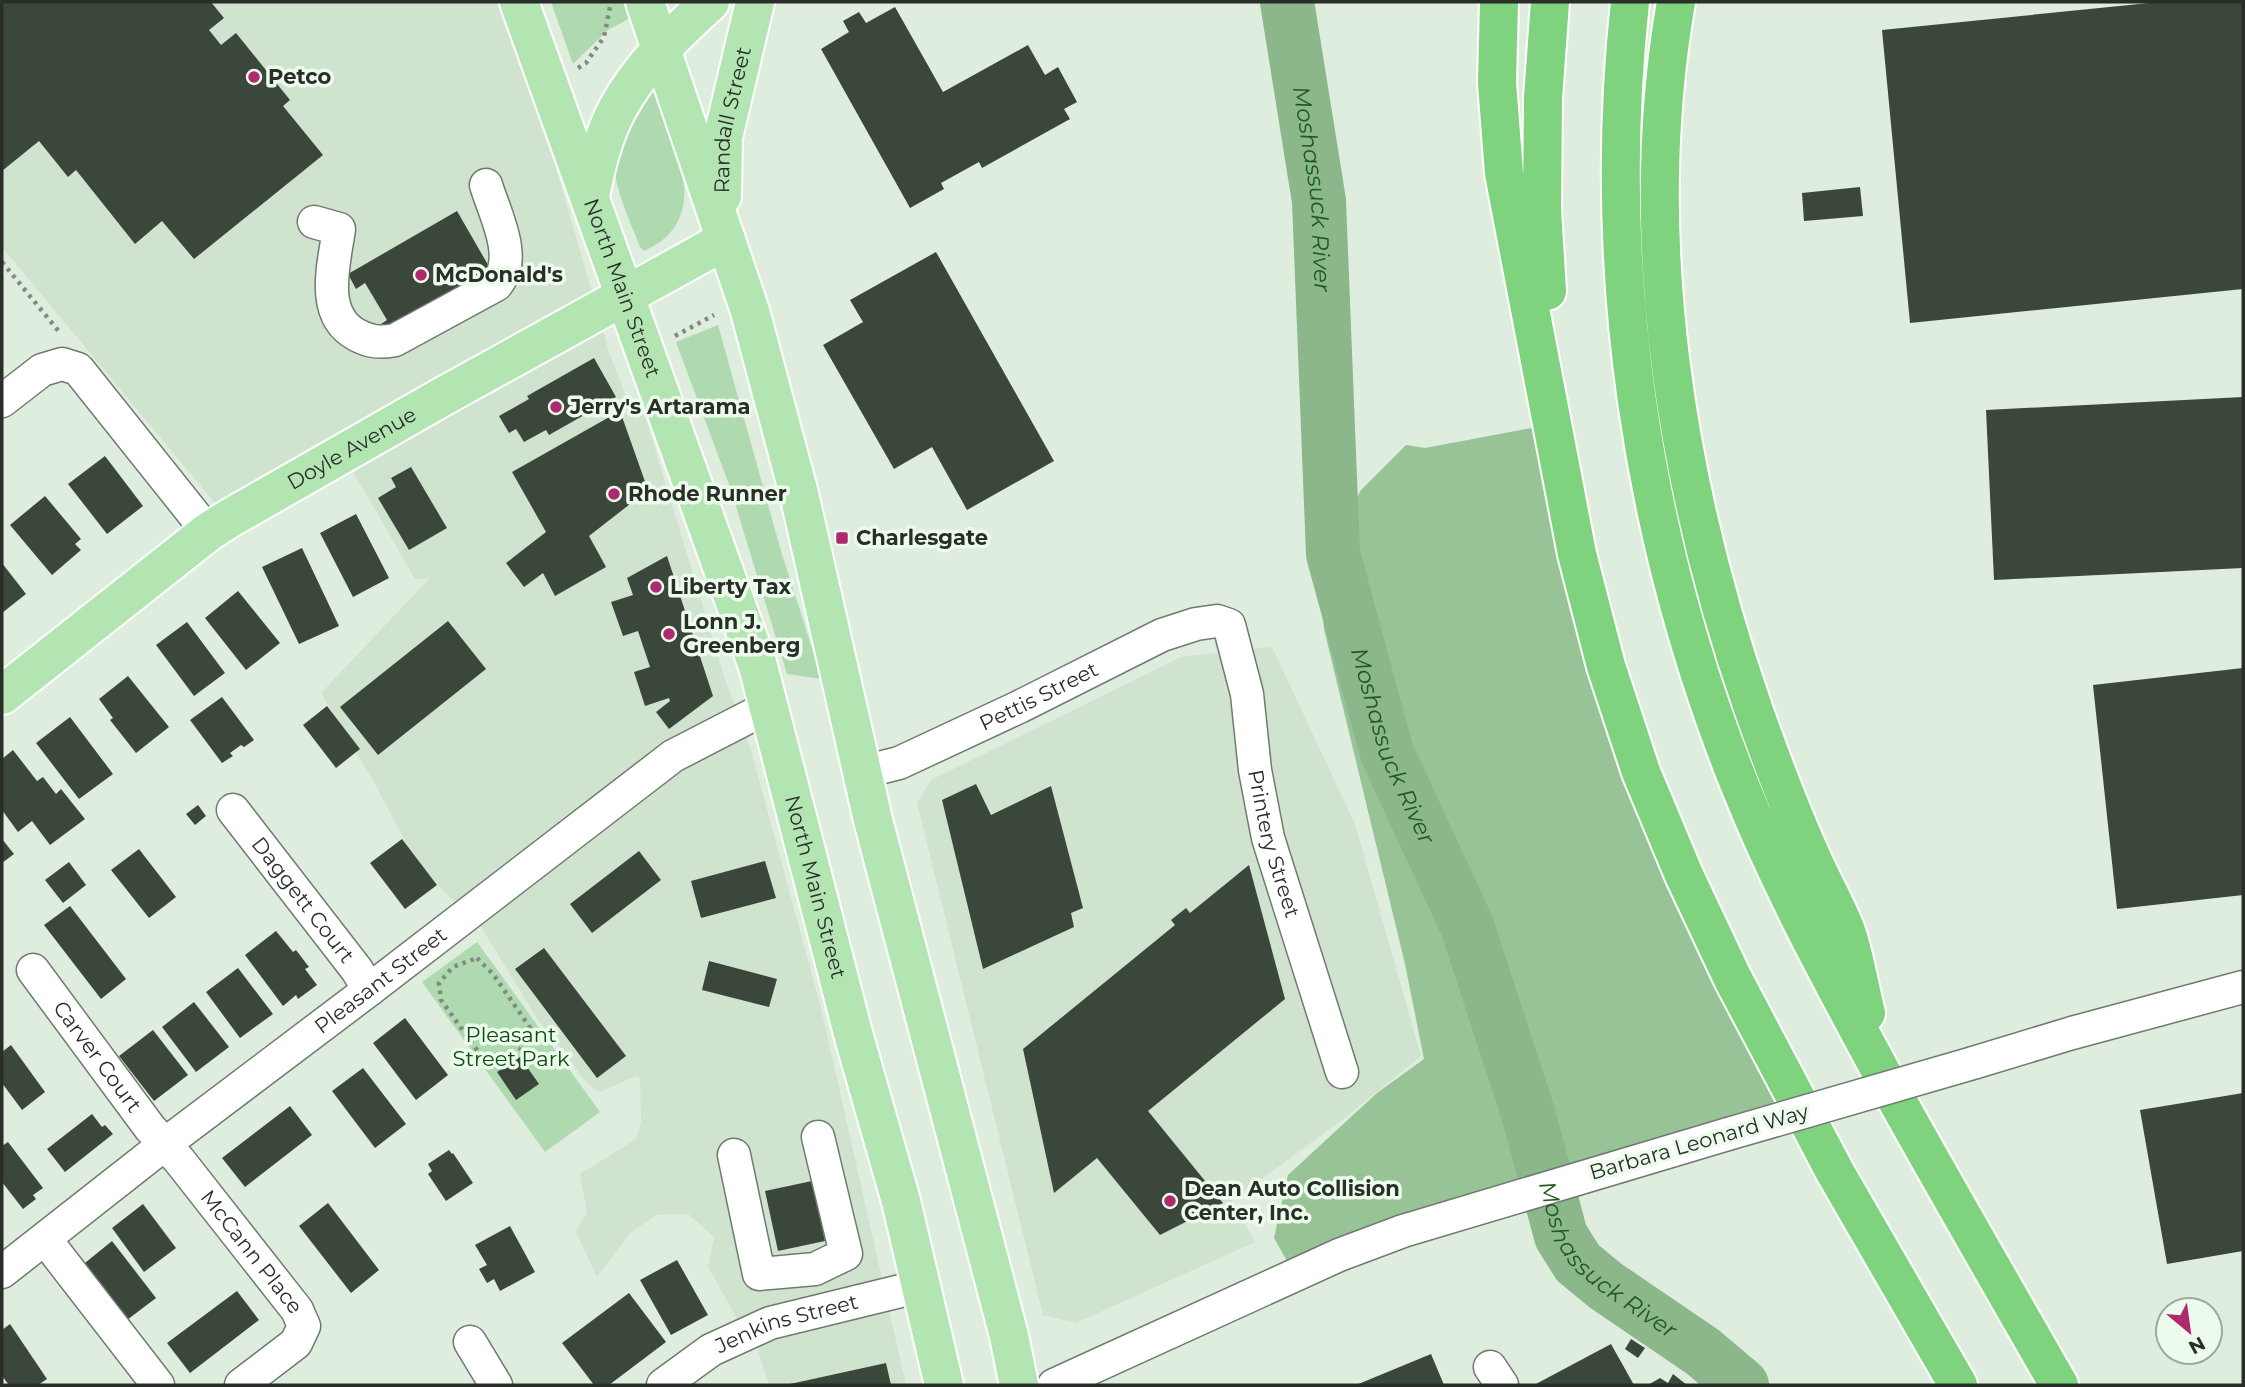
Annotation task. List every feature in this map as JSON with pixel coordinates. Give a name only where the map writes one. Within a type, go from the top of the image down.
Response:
[{"type":"highway","points":[[1499,2],[1497,83],[1504,173],[1577,554],[1606,666],[1641,772],[1684,876],[1733,978],[1835,1172],[1958,1385]]},
{"type":"highway","points":[[1550,2],[1543,98],[1542,210],[1555,440]]},
{"type":"highway","points":[[1630,2],[1620,134],[1622,245],[1632,371],[1658,520],[1703,682],[1742,789],[1787,890],[1880,1070],[2059,1385]]},
{"type":"highway","points":[[1676,2],[1664,102],[1661,210],[1668,328],[1688,464],[1720,603],[1740,668],[1796,821],[1846,931],[1880,1070]]},
{"type":"main road","name":"North Main Street","points":[[519,2],[758,666],[847,1011],[901,1201],[944,1385]]},
{"type":"main road","points":[[645,2],[750,311],[799,494],[873,820],[1009,1336],[1019,1385]]},
{"type":"main road","points":[[590,195],[605,138],[618,108],[633,84],[661,50],[710,2]]},
{"type":"main road","name":"Randall Street","points":[[726,240],[721,182],[723,137],[755,2]]},
{"type":"main road","name":"Doyle Avenue","points":[[2,695],[208,532],[254,503],[726,240]]},
{"type":"street","points":[[326,225],[333,271],[332,306],[344,328],[367,340],[395,340],[496,285],[504,275],[507,256],[486,185]]},
{"type":"street","points":[[2,401],[42,369],[62,364],[78,369],[208,532]]},
{"type":"street","name":"Pettis Street","points":[[863,772],[899,763],[1019,707],[1162,635],[1196,624],[1217,621]]},
{"type":"street","name":"Printery Street","points":[[1217,621],[1229,625],[1247,694],[1255,770],[1268,838],[1342,1072]]},
{"type":"street","name":"Pleasant Street","points":[[2,1272],[165,1144],[673,756],[770,706]]},
{"type":"street","name":"Daggett Court","points":[[233,810],[357,970],[369,990]]},
{"type":"street","name":"Carver Court","points":[[33,970],[150,1128],[165,1144]]},
{"type":"street","name":"Barbara Leonard Way","points":[[1054,1385],[1339,1255],[1403,1230],[2085,1030],[2243,987]]},
{"type":"street","points":[[734,1154],[759,1273],[815,1269],[846,1254],[818,1137]]},
{"type":"street","name":"McCann Place","points":[[165,1144],[297,1310],[304,1326],[296,1343],[241,1385]]},
{"type":"street","points":[[45,1239],[158,1385]]},
{"type":"street","name":"Jenkins Street","points":[[663,1385],[711,1350],[770,1323],[921,1286]]},
{"type":"street","points":[[470,1342],[496,1385]]},
{"type":"path","points":[[575,71],[586,63],[604,37],[609,8],[617,2]]},
{"type":"path","points":[[672,337],[714,316]]},
{"type":"path","points":[[477,958],[493,974],[531,1029],[518,1054],[500,1067],[487,1064],[441,1000],[439,983],[453,967],[464,961],[477,958]]},
{"type":"shaded area","points":[[2,2],[503,2],[558,174],[609,352],[630,407],[642,406],[725,679],[752,754],[821,1008],[906,1385],[769,1385],[751,1329],[742,1327],[708,1267],[714,1237],[688,1214],[656,1215],[630,1233],[597,1277],[576,1232],[587,1212],[580,1174],[636,1139],[641,1122],[640,1078],[636,1076],[600,1092],[587,1083],[538,1020],[472,912],[461,909],[416,862],[374,782],[321,693],[430,578],[415,579],[340,449],[219,508],[2,247]]},
{"type":"shaded area","points":[[1272,647],[1355,824],[1421,1056],[1342,1120],[1232,1201],[1255,1242],[1076,1323],[1043,1315],[917,803],[931,780],[1181,657]]},
{"type":"green space","points":[[551,2],[625,2],[630,18],[608,30],[573,64]]},
{"type":"green space","points":[[654,87],[678,154],[684,199],[679,219],[666,237],[644,251],[625,209],[615,170],[618,148],[623,137]]},
{"type":"green space","points":[[718,325],[781,551],[822,679],[787,674],[731,490],[676,342]]},
{"type":"green space","points":[[1542,426],[1574,577],[1794,1102],[1291,1268],[1274,1238],[1288,1175],[1377,1093],[1424,1059],[1405,964],[1324,629],[1319,569],[1361,490],[1406,445],[1425,448]]},
{"type":"green space","name":"Pleasant Street Park","points":[[477,942],[600,1112],[545,1152],[422,982]]},
{"type":"building","points":[[2,2],[211,2],[224,18],[209,30],[221,45],[236,33],[290,100],[283,106],[323,155],[194,259],[162,221],[135,244],[76,170],[68,177],[39,141],[2,171]]},
{"type":"building","points":[[2159,2],[2243,2],[2243,289],[1910,323],[1882,30]]},
{"type":"building","points":[[895,7],[943,92],[1028,45],[1045,75],[1058,67],[1077,102],[1064,109],[1070,119],[982,168],[979,162],[941,183],[944,189],[910,208],[821,49],[849,32],[843,21],[859,12],[866,23]]},
{"type":"building","points":[[1860,187],[1863,216],[1804,221],[1802,193]]},
{"type":"building","name":"McDonald's","points":[[457,211],[495,277],[386,339],[378,326],[387,320],[365,283],[356,289],[348,274]]},
{"type":"building","points":[[936,252],[1054,461],[967,510],[932,447],[894,469],[823,345],[863,322],[850,300]]},
{"type":"building","name":"Jerry's Artarama","points":[[594,358],[616,397],[549,435],[546,430],[524,442],[516,429],[509,433],[499,416],[529,399],[527,396]]},
{"type":"building","points":[[2243,397],[2243,568],[1994,580],[1986,410]]},
{"type":"building","points":[[620,411],[648,490],[589,536],[606,567],[555,596],[543,573],[524,587],[506,563],[546,532],[512,472]]},
{"type":"building","points":[[105,456],[143,506],[107,534],[68,484]]},
{"type":"building","points":[[411,467],[447,528],[409,550],[378,498],[396,487],[391,478]]},
{"type":"building","points":[[45,496],[81,539],[75,544],[81,550],[52,575],[10,525]]},
{"type":"building","points":[[356,514],[389,578],[353,597],[320,533]]},
{"type":"building","points":[[302,548],[339,626],[299,644],[262,567]]},
{"type":"building","points":[[667,556],[713,696],[669,729],[656,712],[670,701],[669,698],[645,706],[634,672],[650,667],[638,631],[623,636],[611,602],[633,595],[627,578]]},
{"type":"building","points":[[2,563],[26,594],[2,613]]},
{"type":"building","points":[[238,591],[280,643],[246,670],[205,618]]},
{"type":"building","points":[[448,621],[486,669],[378,755],[340,707]]},
{"type":"building","points":[[187,622],[225,673],[194,696],[156,645]]},
{"type":"building","points":[[2243,668],[2243,895],[2117,909],[2093,685]]},
{"type":"building","points":[[128,676],[169,727],[136,753],[110,720],[113,718],[99,699]]},
{"type":"building","points":[[222,697],[254,740],[244,747],[241,745],[230,753],[233,756],[222,763],[190,720]]},
{"type":"building","points":[[327,706],[360,749],[336,768],[303,725]]},
{"type":"building","points":[[70,717],[113,774],[79,799],[36,743]]},
{"type":"building","points":[[13,750],[37,781],[43,777],[56,794],[61,789],[85,819],[50,845],[32,821],[18,832],[2,810],[2,759]]},
{"type":"building","points":[[976,784],[991,815],[1051,786],[1083,908],[1071,913],[1074,927],[983,969],[942,800]]},
{"type":"building","points":[[198,805],[206,816],[195,825],[186,814]]},
{"type":"building","points":[[2,839],[14,854],[2,863]]},
{"type":"building","points":[[402,839],[437,885],[405,909],[370,863]]},
{"type":"building","points":[[139,849],[176,897],[149,918],[111,870]]},
{"type":"building","points":[[639,851],[661,880],[592,933],[570,904]]},
{"type":"building","points":[[765,861],[776,898],[701,918],[691,881]]},
{"type":"building","points":[[69,862],[86,885],[63,903],[45,880]]},
{"type":"building","points":[[1249,865],[1285,999],[1148,1111],[1223,1203],[1160,1235],[1097,1158],[1054,1193],[1023,1049],[1175,925],[1171,920],[1186,908],[1190,913]]},
{"type":"building","points":[[70,906],[126,979],[101,999],[44,925]]},
{"type":"building","points":[[276,931],[309,967],[305,969],[317,985],[298,999],[296,995],[283,1006],[245,955]]},
{"type":"building","points":[[544,948],[626,1056],[597,1078],[515,969]]},
{"type":"building","points":[[709,961],[777,979],[769,1007],[702,990]]},
{"type":"building","points":[[238,968],[273,1014],[240,1038],[206,992]]},
{"type":"building","points":[[194,1002],[229,1047],[196,1072],[162,1027]]},
{"type":"building","points":[[405,1018],[448,1075],[416,1100],[373,1043]]},
{"type":"building","points":[[153,1030],[188,1075],[154,1101],[119,1056]]},
{"type":"building","points":[[11,1045],[45,1092],[22,1110],[2,1083],[2,1052]]},
{"type":"building","points":[[520,1057],[539,1084],[516,1100],[497,1072]]},
{"type":"building","points":[[363,1068],[406,1124],[375,1148],[332,1091]]},
{"type":"building","points":[[2243,1093],[2243,1251],[2167,1264],[2140,1110]]},
{"type":"building","points":[[290,1106],[312,1135],[245,1187],[222,1158]]},
{"type":"building","points":[[92,1114],[102,1127],[105,1125],[113,1134],[65,1172],[47,1149]]},
{"type":"building","points":[[8,1142],[43,1188],[33,1195],[36,1199],[23,1209],[2,1182],[2,1146]]},
{"type":"building","points":[[449,1150],[473,1183],[446,1201],[428,1174],[432,1171],[428,1164]]},
{"type":"building","points":[[812,1181],[825,1241],[778,1251],[765,1191]]},
{"type":"building","points":[[328,1203],[379,1270],[351,1293],[299,1226]]},
{"type":"building","points":[[143,1204],[176,1248],[144,1272],[112,1228]]},
{"type":"building","points":[[510,1226],[535,1272],[500,1291],[494,1279],[487,1283],[479,1269],[487,1265],[475,1245]]},
{"type":"building","points":[[112,1241],[156,1298],[123,1323],[80,1267]]},
{"type":"building","points":[[677,1260],[708,1315],[671,1335],[640,1280]]},
{"type":"building","points":[[237,1291],[259,1320],[190,1373],[167,1343]]},
{"type":"building","points":[[629,1293],[666,1342],[609,1385],[594,1385],[562,1343]]},
{"type":"building","points":[[10,1324],[47,1379],[38,1385],[9,1385],[2,1376],[2,1330]]},
{"type":"building","points":[[1631,1339],[1645,1348],[1638,1358],[1625,1349]]},
{"type":"building","points":[[1611,1344],[1634,1385],[1534,1385]]},
{"type":"building","points":[[1431,1354],[1444,1385],[1356,1385]]},
{"type":"building","points":[[886,1363],[891,1385],[790,1385],[790,1384]]},
{"type":"building","points":[[1673,1374],[1687,1385],[1648,1385],[1660,1378],[1668,1383]]},
{"type":"waterway","name":"Moshassuck River","points":[[1287,2],[1319,201],[1333,554],[1387,753],[1467,926],[1528,1113],[1561,1236],[1578,1263],[1606,1286],[1703,1352],[1742,1385]]},
{"type":"place","name":"Petco","points":[[254,77]]},
{"type":"place","name":"McDonald's","points":[[421,275]]},
{"type":"place","name":"Jerry's Artarama","points":[[556,407]]},
{"type":"place","name":"Rhode Runner","points":[[614,494]]},
{"type":"place","name":"Charlesgate","points":[[842,538]]},
{"type":"place","name":"Liberty Tax","points":[[656,587]]},
{"type":"place","name":"Lonn J. Greenberg","points":[[669,634]]},
{"type":"place","name":"Dean Auto Collision Center, Inc.","points":[[1170,1201]]}]
